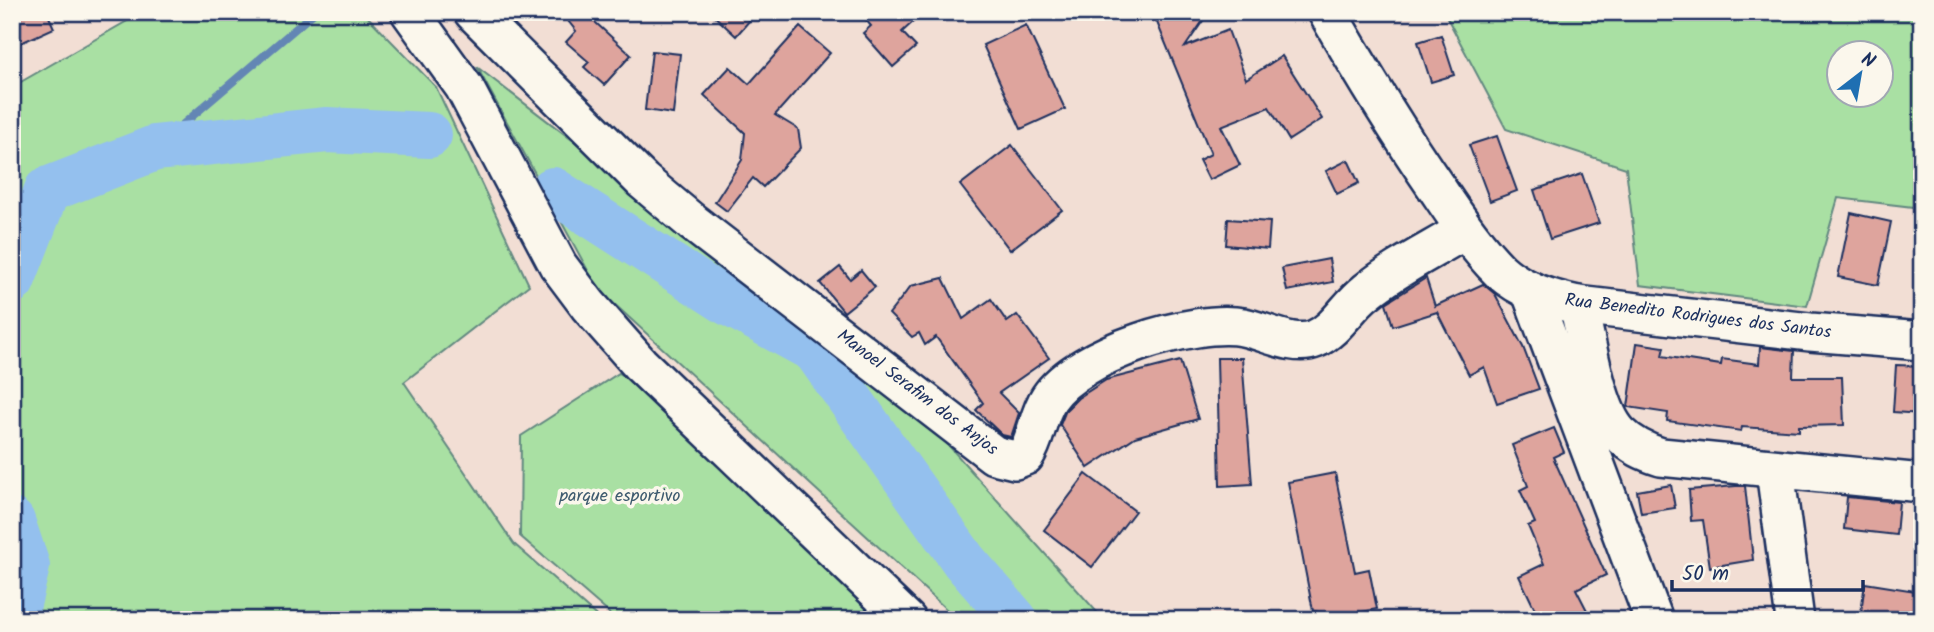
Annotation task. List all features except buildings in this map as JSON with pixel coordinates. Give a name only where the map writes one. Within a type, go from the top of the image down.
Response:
[{"type":"street","points":[[410,12],[464,87],[558,265],[588,305],[640,364],[905,619]]},
{"type":"street","name":"Manoel Serafim dos Anjos","points":[[473,12],[643,181],[692,222],[994,455],[1004,459],[1025,456],[1032,445],[1050,397],[1084,368],[1148,338],[1188,328],[1224,324],[1264,331],[1298,342],[1315,339],[1331,328],[1366,292],[1465,230]]},
{"type":"street","name":"Rua Benedito Rodrigues dos Santos","points":[[1326,12],[1398,132],[1465,230],[1501,271],[1530,290],[1578,305],[1810,332],[1922,341]]},
{"type":"street","points":[[1530,290],[1654,620]]},
{"type":"street","points":[[1578,305],[1604,405],[1617,432],[1639,450],[1661,457],[1922,483]]},
{"type":"street","points":[[1774,470],[1795,620]]},
{"type":"green space","points":[[143,12],[363,12],[436,87],[529,285],[404,382],[514,544],[601,620],[12,620],[12,87]]},
{"type":"green space","points":[[1444,12],[1922,12],[1922,208],[1838,198],[1807,306],[1640,285],[1626,168],[1506,129]]},
{"type":"green space","points":[[477,67],[900,391],[1104,620],[958,620],[598,289]]},
{"type":"green space","name":"parque esportivo","points":[[619,373],[646,389],[885,620],[612,620],[609,613],[520,536],[521,436]]},
{"type":"waterway","points":[[155,148],[315,12]]},
{"type":"waterway","points":[[12,281],[47,190],[155,148],[327,130],[429,135]]},
{"type":"waterway","points":[[553,190],[727,302],[815,350],[964,561],[1015,620]]},
{"type":"waterway","points":[[12,521],[27,566],[14,620]]}]
